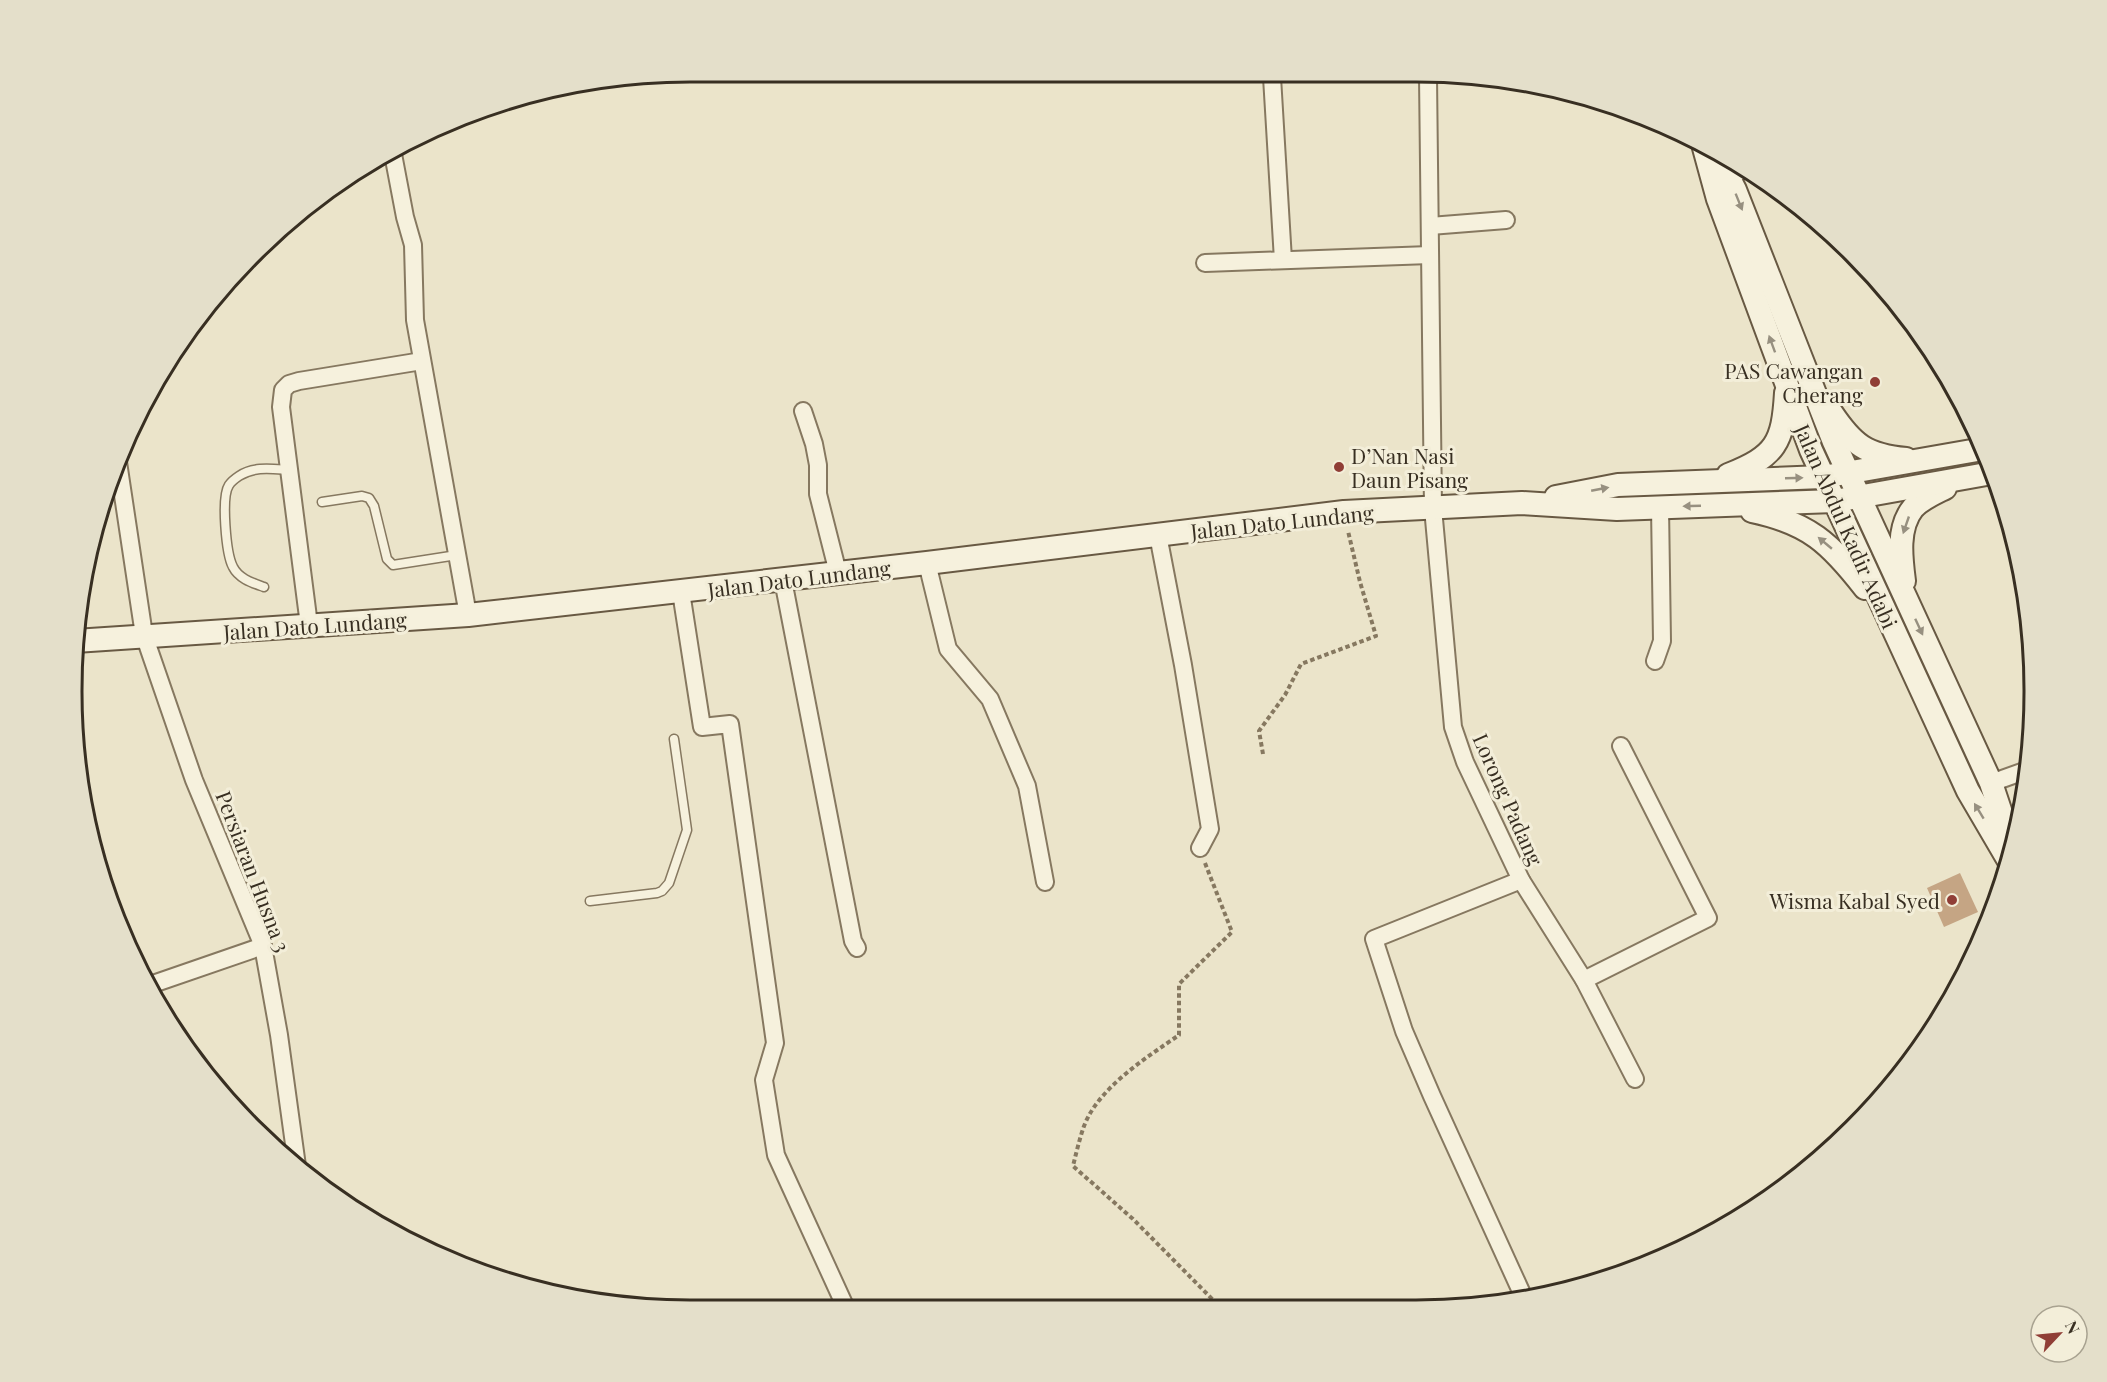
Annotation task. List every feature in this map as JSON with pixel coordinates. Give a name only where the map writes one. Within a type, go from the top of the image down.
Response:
[{"type":"main road","name":"Jalan Abdul Kadir Adabi","points":[[1706,157],[1718,199],[1823,477],[1968,791],[2003,851]]},
{"type":"main road","name":"Jalan Abdul Kadir Adabi","points":[[1736,174],[1808,375],[1859,498],[1991,783],[2008,833]]},
{"type":"main road","points":[[1808,375],[1842,429],[1856,444],[1873,452],[1894,458],[1924,460],[1975,451]]},
{"type":"main road","points":[[1713,481],[1752,466],[1768,453],[1778,440],[1784,422],[1787,385]]},
{"type":"main road","name":"Jalan Dato Lundang","points":[[1522,503],[1618,485],[1823,477],[1924,460]]},
{"type":"main road","points":[[1906,597],[1901,546],[1904,525],[1914,507],[1931,495],[1965,478],[1984,474]]},
{"type":"main road","name":"Jalan Dato Lundang","points":[[85,640],[468,615],[681,592],[1344,512],[1522,503],[1617,509],[1835,501],[1965,478]]},
{"type":"main road","points":[[1726,505],[1766,514],[1811,532],[1828,545],[1844,562],[1889,620]]},
{"type":"street","points":[[1272,82],[1283,260]]},
{"type":"street","name":"Lorong Padang","points":[[1428,83],[1433,508],[1453,727],[1465,762],[1521,880],[1584,980],[1635,1079]]},
{"type":"street","points":[[394,160],[413,245],[414,320],[468,615]]},
{"type":"street","points":[[1430,226],[1506,220]]},
{"type":"street","points":[[1205,263],[1430,255]]},
{"type":"street","points":[[309,625],[281,407],[283,390],[289,384],[422,361]]},
{"type":"street","points":[[803,411],[814,444],[818,465],[818,494],[838,573]]},
{"type":"street","name":"Persiaran Husna 3","points":[[121,480],[144,635],[194,780],[263,946],[279,1035],[295,1152]]},
{"type":"street","points":[[1655,661],[1662,641],[1660,507]]},
{"type":"street","points":[[1158,534],[1183,664],[1210,829],[1200,848]]},
{"type":"street","points":[[927,563],[948,649],[990,699],[1027,786],[1045,882]]},
{"type":"street","points":[[783,580],[853,941],[857,948]]},
{"type":"street","points":[[681,592],[702,727],[730,724],[775,1043],[764,1080],[776,1155],[842,1300]]},
{"type":"street","points":[[1584,980],[1708,918],[1621,746]]},
{"type":"street","points":[[1991,783],[2019,773]]},
{"type":"street","points":[[1520,1290],[1404,1031],[1374,939],[1521,880]]},
{"type":"street","points":[[157,983],[263,946]]},
{"type":"lane","points":[[264,586],[245,580],[233,568],[228,546],[224,502],[228,486],[240,475],[260,468],[289,470]]},
{"type":"lane","points":[[322,502],[363,496],[369,498],[374,506],[387,559],[393,565],[457,555]]},
{"type":"lane","points":[[590,901],[657,893],[669,883],[687,830],[674,739]]},
{"type":"path","points":[[1263,754],[1259,731],[1285,695],[1301,663],[1376,636],[1360,582],[1344,512]]},
{"type":"path","points":[[1200,848],[1232,932],[1179,984],[1179,1035],[1124,1074],[1099,1101],[1083,1127],[1073,1166],[1133,1219],[1213,1300]]},
{"type":"building","name":"Wisma Kabal Syed","points":[[1960,873],[1978,912],[1944,927],[1927,888]]},
{"type":"place","name":"PAS Cawangan Cherang","points":[[1875,382]]},
{"type":"place","name":"D’Nan Nasi Daun Pisang","points":[[1339,467]]},
{"type":"place","name":"Wisma Kabal Syed","points":[[1952,900]]}]
